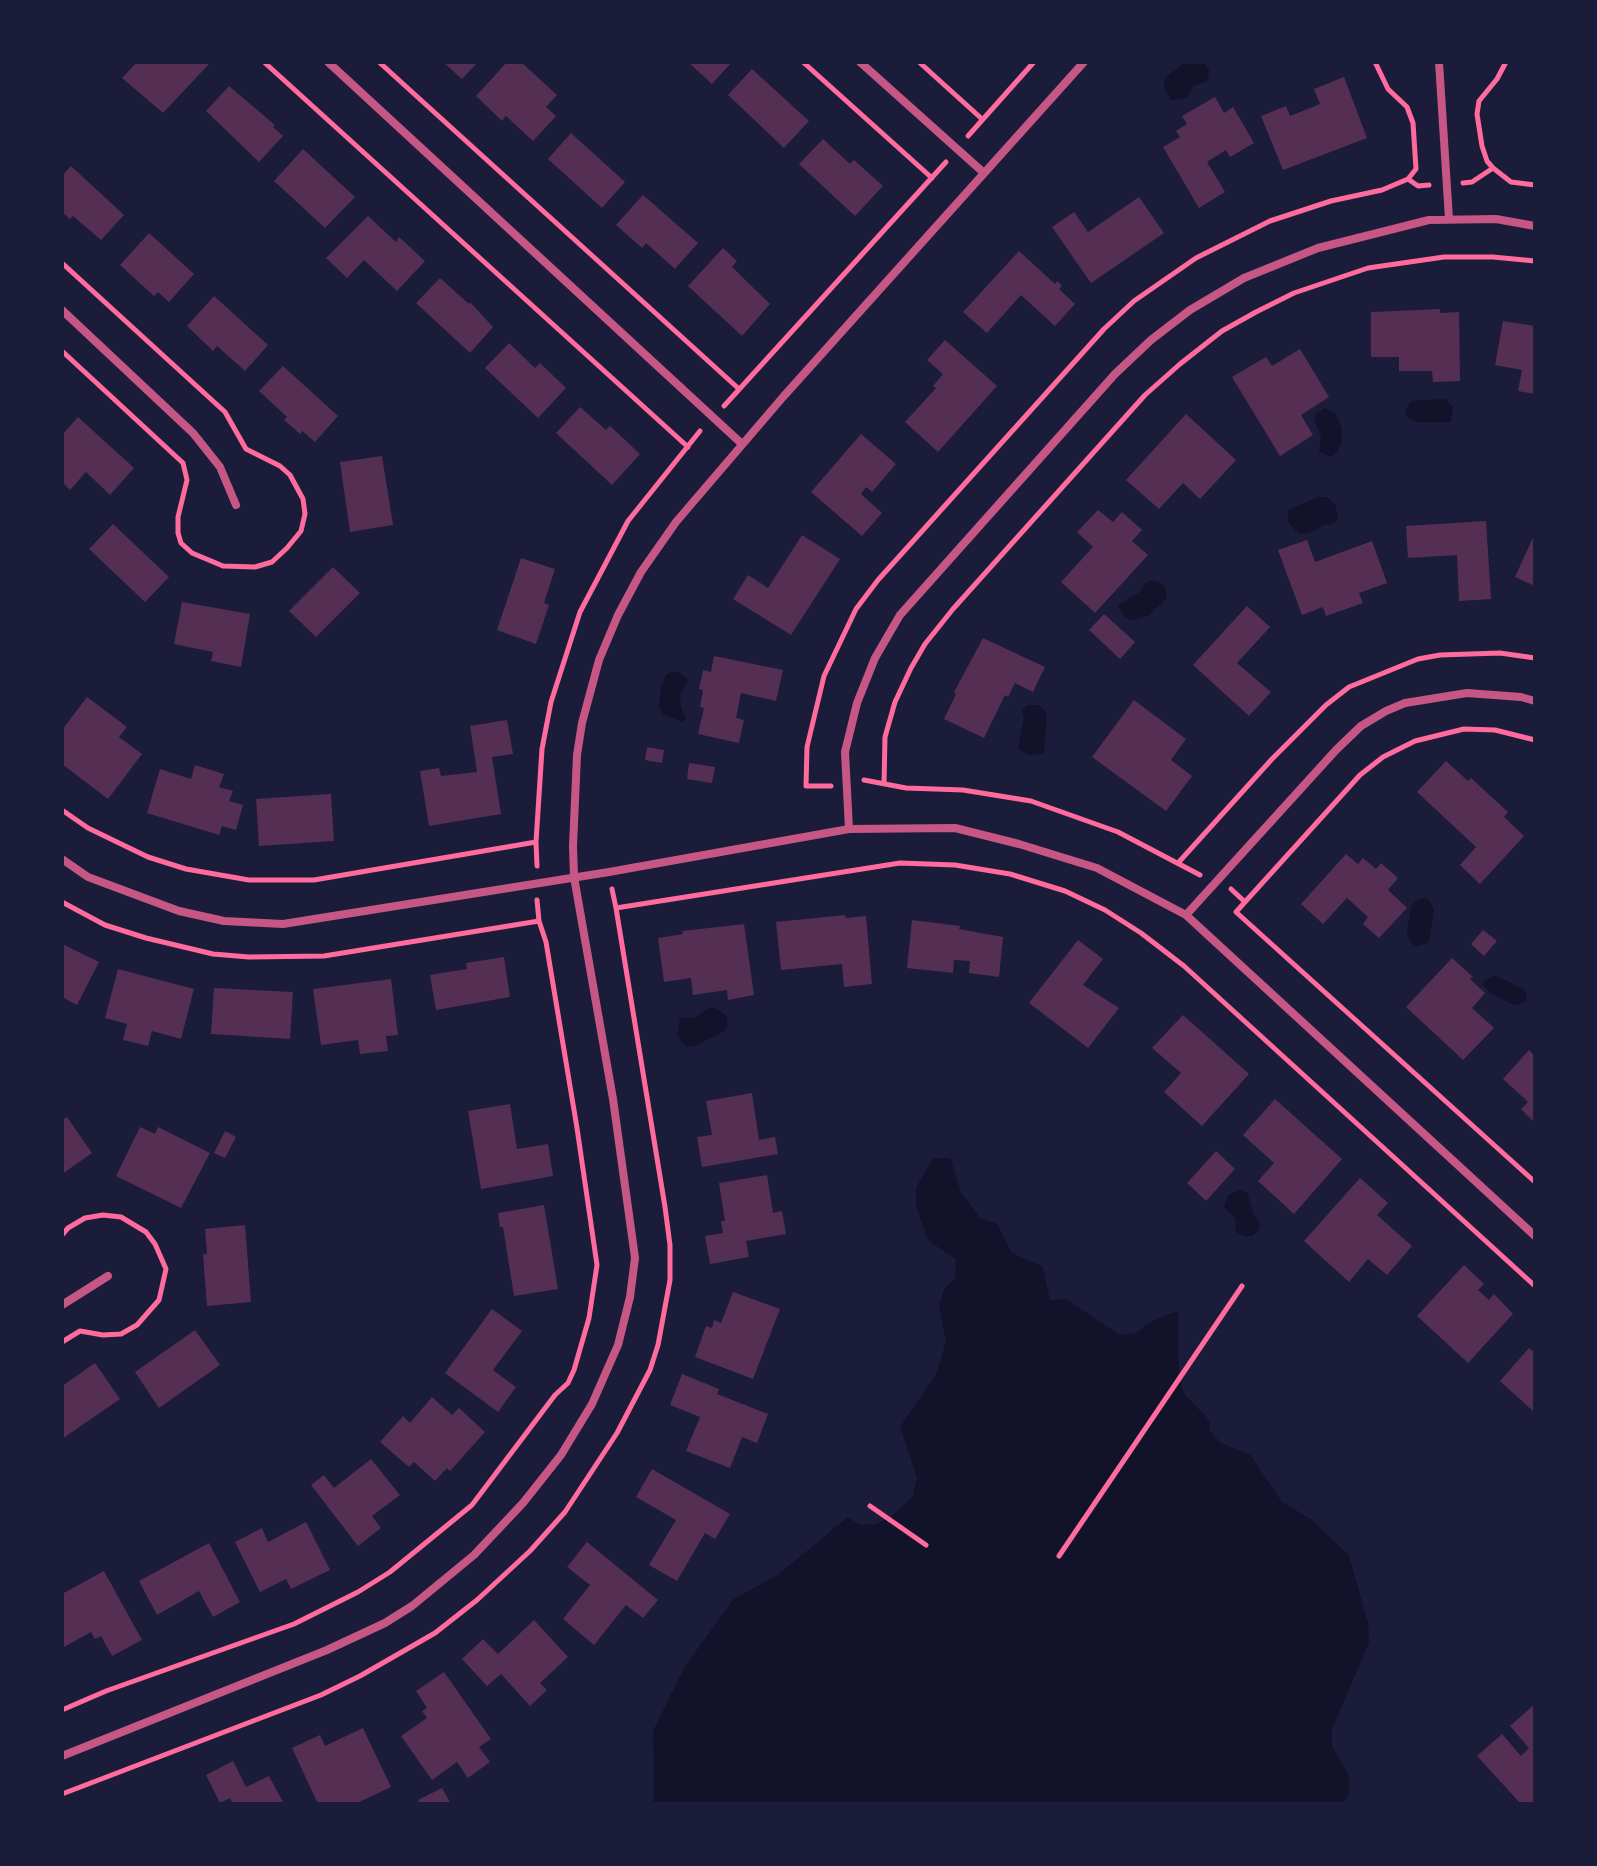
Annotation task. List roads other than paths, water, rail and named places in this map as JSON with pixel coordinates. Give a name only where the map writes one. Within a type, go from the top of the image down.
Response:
[{"type":"street","points":[[328,62],[742,444]]},
{"type":"street","points":[[860,62],[984,173]]},
{"type":"street","points":[[62,1756],[327,1650],[385,1623],[412,1606],[474,1555],[523,1503],[561,1455],[592,1404],[618,1345],[630,1297],[635,1258],[615,1113],[574,877],[577,755],[599,660],[641,572],[676,522],[1084,62]]},
{"type":"street","points":[[1439,62],[1449,219]]},
{"type":"street","points":[[849,829],[845,783],[848,740],[857,703],[875,658],[900,615],[1115,374],[1151,340],[1190,310],[1244,278],[1318,248],[1429,220],[1496,219],[1535,226]]},
{"type":"street","points":[[62,310],[193,433],[220,467],[236,505]]},
{"type":"street","points":[[1186,915],[1361,726],[1405,703],[1467,693],[1535,701]]},
{"type":"street","points":[[62,859],[88,877],[179,911],[224,921],[283,924],[609,872],[849,829],[955,828],[1019,844],[1097,868],[1186,915],[1535,1236]]},
{"type":"street","points":[[62,1305],[108,1276]]}]
